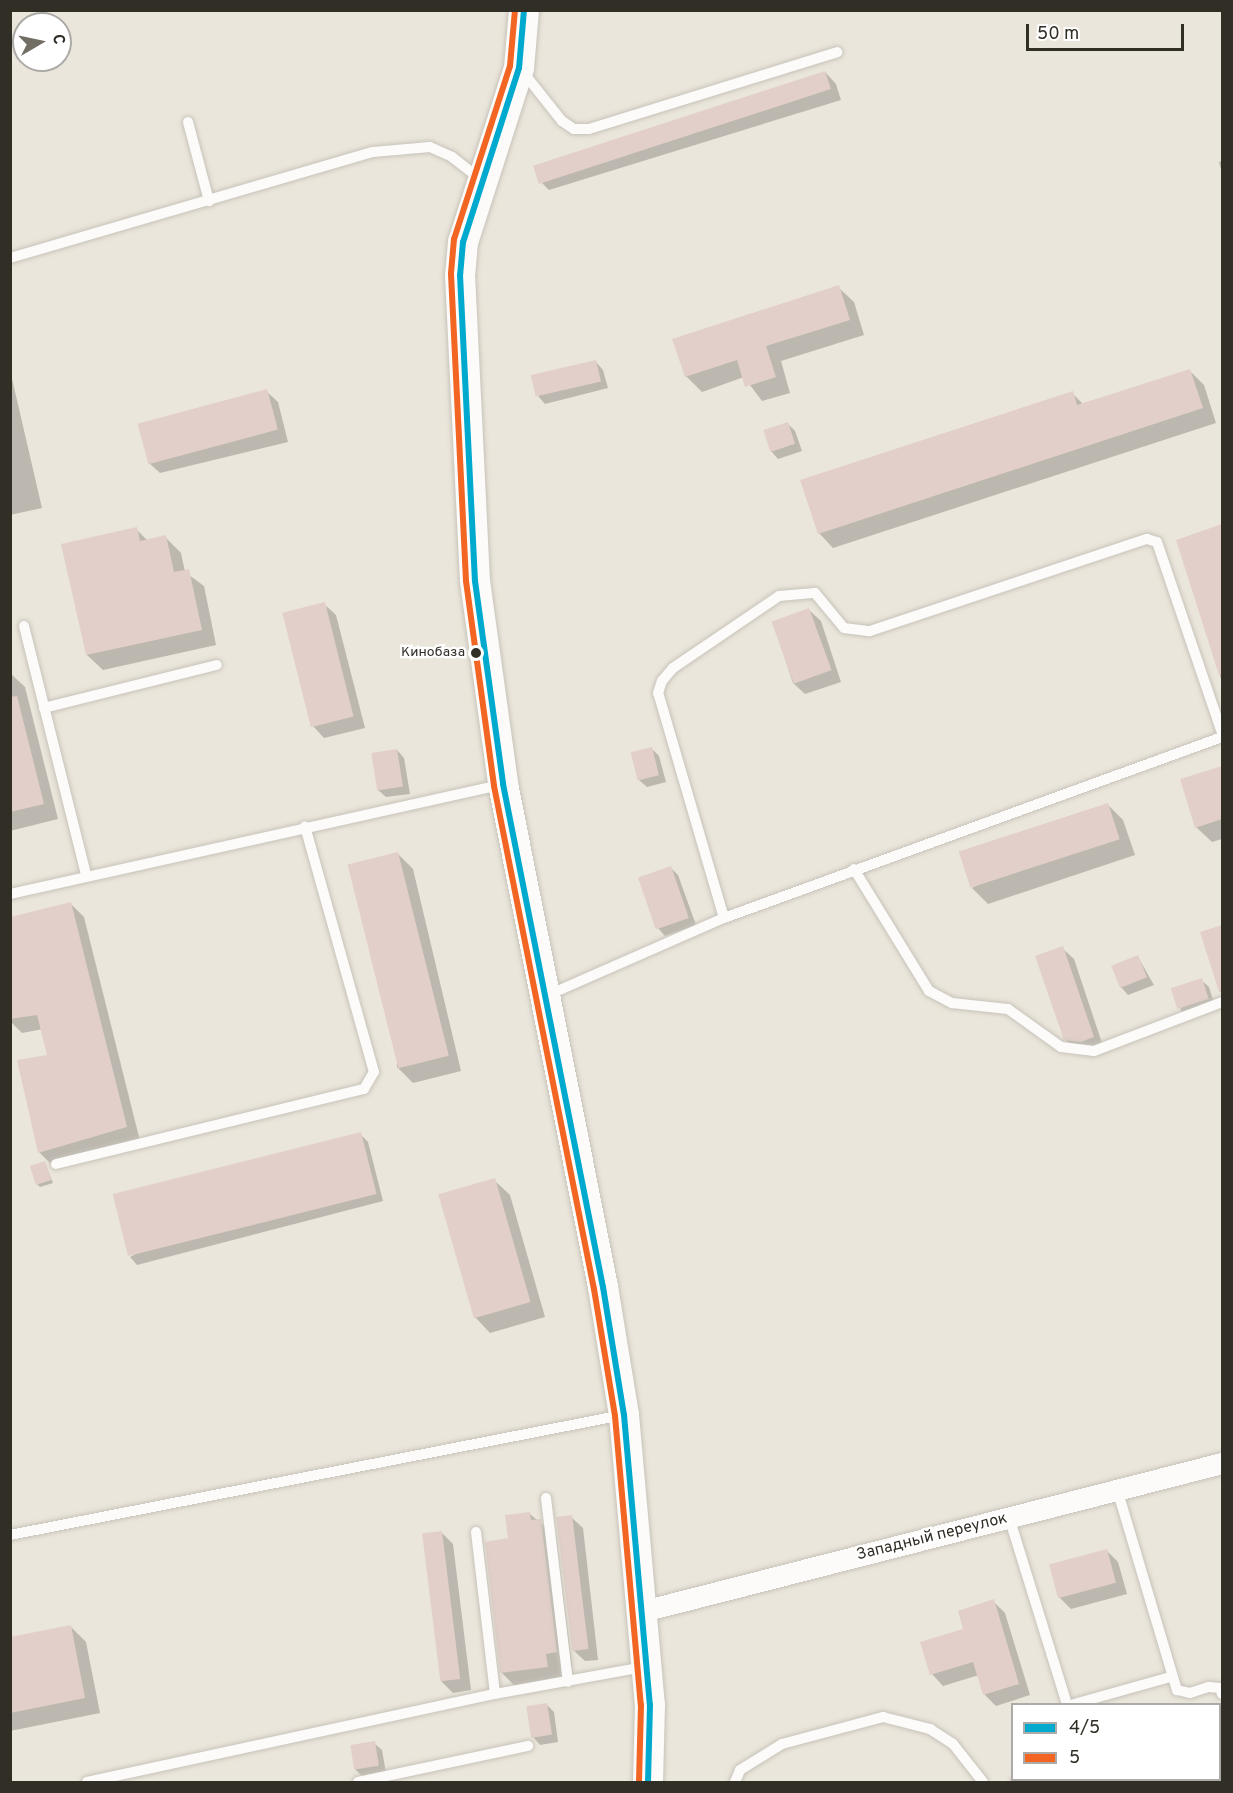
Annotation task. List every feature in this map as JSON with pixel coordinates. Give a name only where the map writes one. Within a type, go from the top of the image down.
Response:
[{"type":"main road","points":[[524,10],[519,68],[463,242],[460,276],[475,581],[503,784],[543,997],[603,1287],[624,1415],[647,1667],[651,1750],[648,1782]]},
{"type":"street","name":"Западный переулок","points":[[643,1611],[1222,1463]]},
{"type":"lane","points":[[519,68],[562,121],[574,129],[589,129],[837,52]]},
{"type":"lane","points":[[188,122],[209,201]]},
{"type":"lane","points":[[10,258],[373,152],[414,147],[441,151],[482,181]]},
{"type":"lane","points":[[543,997],[724,918],[1222,735],[1163,550],[1157,542],[1147,539],[870,631],[844,628],[815,593],[778,596],[673,668],[662,681],[658,693],[724,918]]},
{"type":"lane","points":[[24,626],[86,874]]},
{"type":"lane","points":[[44,708],[217,665]]},
{"type":"lane","points":[[10,894],[86,874],[503,784]]},
{"type":"lane","points":[[56,1164],[364,1089],[374,1072],[305,827]]},
{"type":"lane","points":[[854,869],[929,992],[952,1004],[1008,1009],[1061,1047],[1094,1051],[1222,1002]]},
{"type":"lane","points":[[10,1534],[624,1415]]},
{"type":"lane","points":[[1117,1489],[1170,1677],[1177,1690],[1190,1693],[1209,1687],[1220,1688],[1222,1694]]},
{"type":"lane","points":[[546,1498],[567,1682]]},
{"type":"lane","points":[[1009,1517],[1067,1703]]},
{"type":"lane","points":[[476,1532],[495,1695]]},
{"type":"lane","points":[[87,1782],[495,1695],[647,1667]]},
{"type":"lane","points":[[1078,1703],[1170,1677]]},
{"type":"lane","points":[[735,1782],[740,1770],[782,1744],[883,1717],[930,1729],[952,1744],[983,1782]]},
{"type":"lane","points":[[357,1782],[528,1746]]},
{"type":"building","points":[[825,71],[831,89],[539,184],[533,166]]},
{"type":"building","points":[[839,285],[850,320],[766,346],[776,377],[745,387],[737,360],[685,377],[672,339]]},
{"type":"building","points":[[596,360],[601,381],[536,397],[531,375]]},
{"type":"building","points":[[1190,369],[1203,408],[818,534],[800,480],[1073,391],[1077,405]]},
{"type":"building","points":[[267,389],[278,430],[148,464],[138,424]]},
{"type":"building","points":[[788,422],[795,444],[770,452],[763,430]]},
{"type":"building","points":[[1222,524],[1222,675],[1219,675],[1176,540]]},
{"type":"building","points":[[137,527],[140,541],[166,535],[174,572],[189,569],[202,630],[86,655],[61,544]]},
{"type":"building","points":[[325,602],[354,716],[311,727],[282,613]]},
{"type":"building","points":[[809,608],[832,670],[794,684],[771,622]]},
{"type":"building","points":[[17,696],[44,804],[10,812],[10,697]]},
{"type":"building","points":[[652,747],[659,775],[638,780],[631,752]]},
{"type":"building","points":[[397,749],[403,787],[377,791],[371,753]]},
{"type":"building","points":[[1222,766],[1222,819],[1195,828],[1180,779]]},
{"type":"building","points":[[1108,803],[1120,839],[970,888],[959,852]]},
{"type":"building","points":[[398,852],[449,1056],[398,1068],[348,865]]},
{"type":"building","points":[[671,866],[689,918],[656,929],[638,877]]},
{"type":"building","points":[[71,902],[127,1127],[38,1153],[17,1060],[47,1055],[37,1015],[10,1019],[10,917]]},
{"type":"building","points":[[1222,925],[1222,992],[1219,992],[1200,932]]},
{"type":"building","points":[[1063,946],[1094,1037],[1081,1042],[1064,1040],[1035,956]]},
{"type":"building","points":[[1138,955],[1147,977],[1120,988],[1111,966]]},
{"type":"building","points":[[1202,978],[1209,999],[1177,1009],[1171,988]]},
{"type":"building","points":[[361,1132],[376,1194],[128,1256],[113,1194]]},
{"type":"building","points":[[45,1161],[51,1180],[36,1185],[30,1166]]},
{"type":"building","points":[[495,1178],[531,1302],[474,1318],[438,1194]]},
{"type":"building","points":[[530,1512],[531,1520],[541,1519],[557,1652],[546,1654],[548,1667],[500,1673],[485,1542],[508,1538],[505,1515]]},
{"type":"building","points":[[572,1515],[588,1649],[573,1651],[556,1517]]},
{"type":"building","points":[[442,1531],[460,1679],[440,1681],[422,1533]]},
{"type":"building","points":[[1107,1549],[1116,1583],[1058,1598],[1049,1565]]},
{"type":"building","points":[[994,1599],[1019,1684],[983,1695],[973,1662],[930,1675],[920,1642],[963,1629],[958,1611]]},
{"type":"building","points":[[71,1625],[85,1698],[10,1713],[10,1637]]},
{"type":"building","points":[[547,1703],[552,1735],[531,1738],[526,1706]]},
{"type":"building","points":[[375,1741],[379,1766],[354,1770],[350,1745]]},
{"type":"transit line","name":"5","points":[[515,10],[510,66],[454,239],[451,274],[466,581],[494,786],[594,1289],[615,1416],[641,1705],[639,1782]]},
{"type":"transit line","name":"4/5","points":[[524,10],[519,68],[463,242],[460,275],[475,581],[503,784],[603,1287],[624,1415],[650,1705],[648,1782]]},
{"type":"place","name":"Кинобаза","points":[[476,653]]}]
